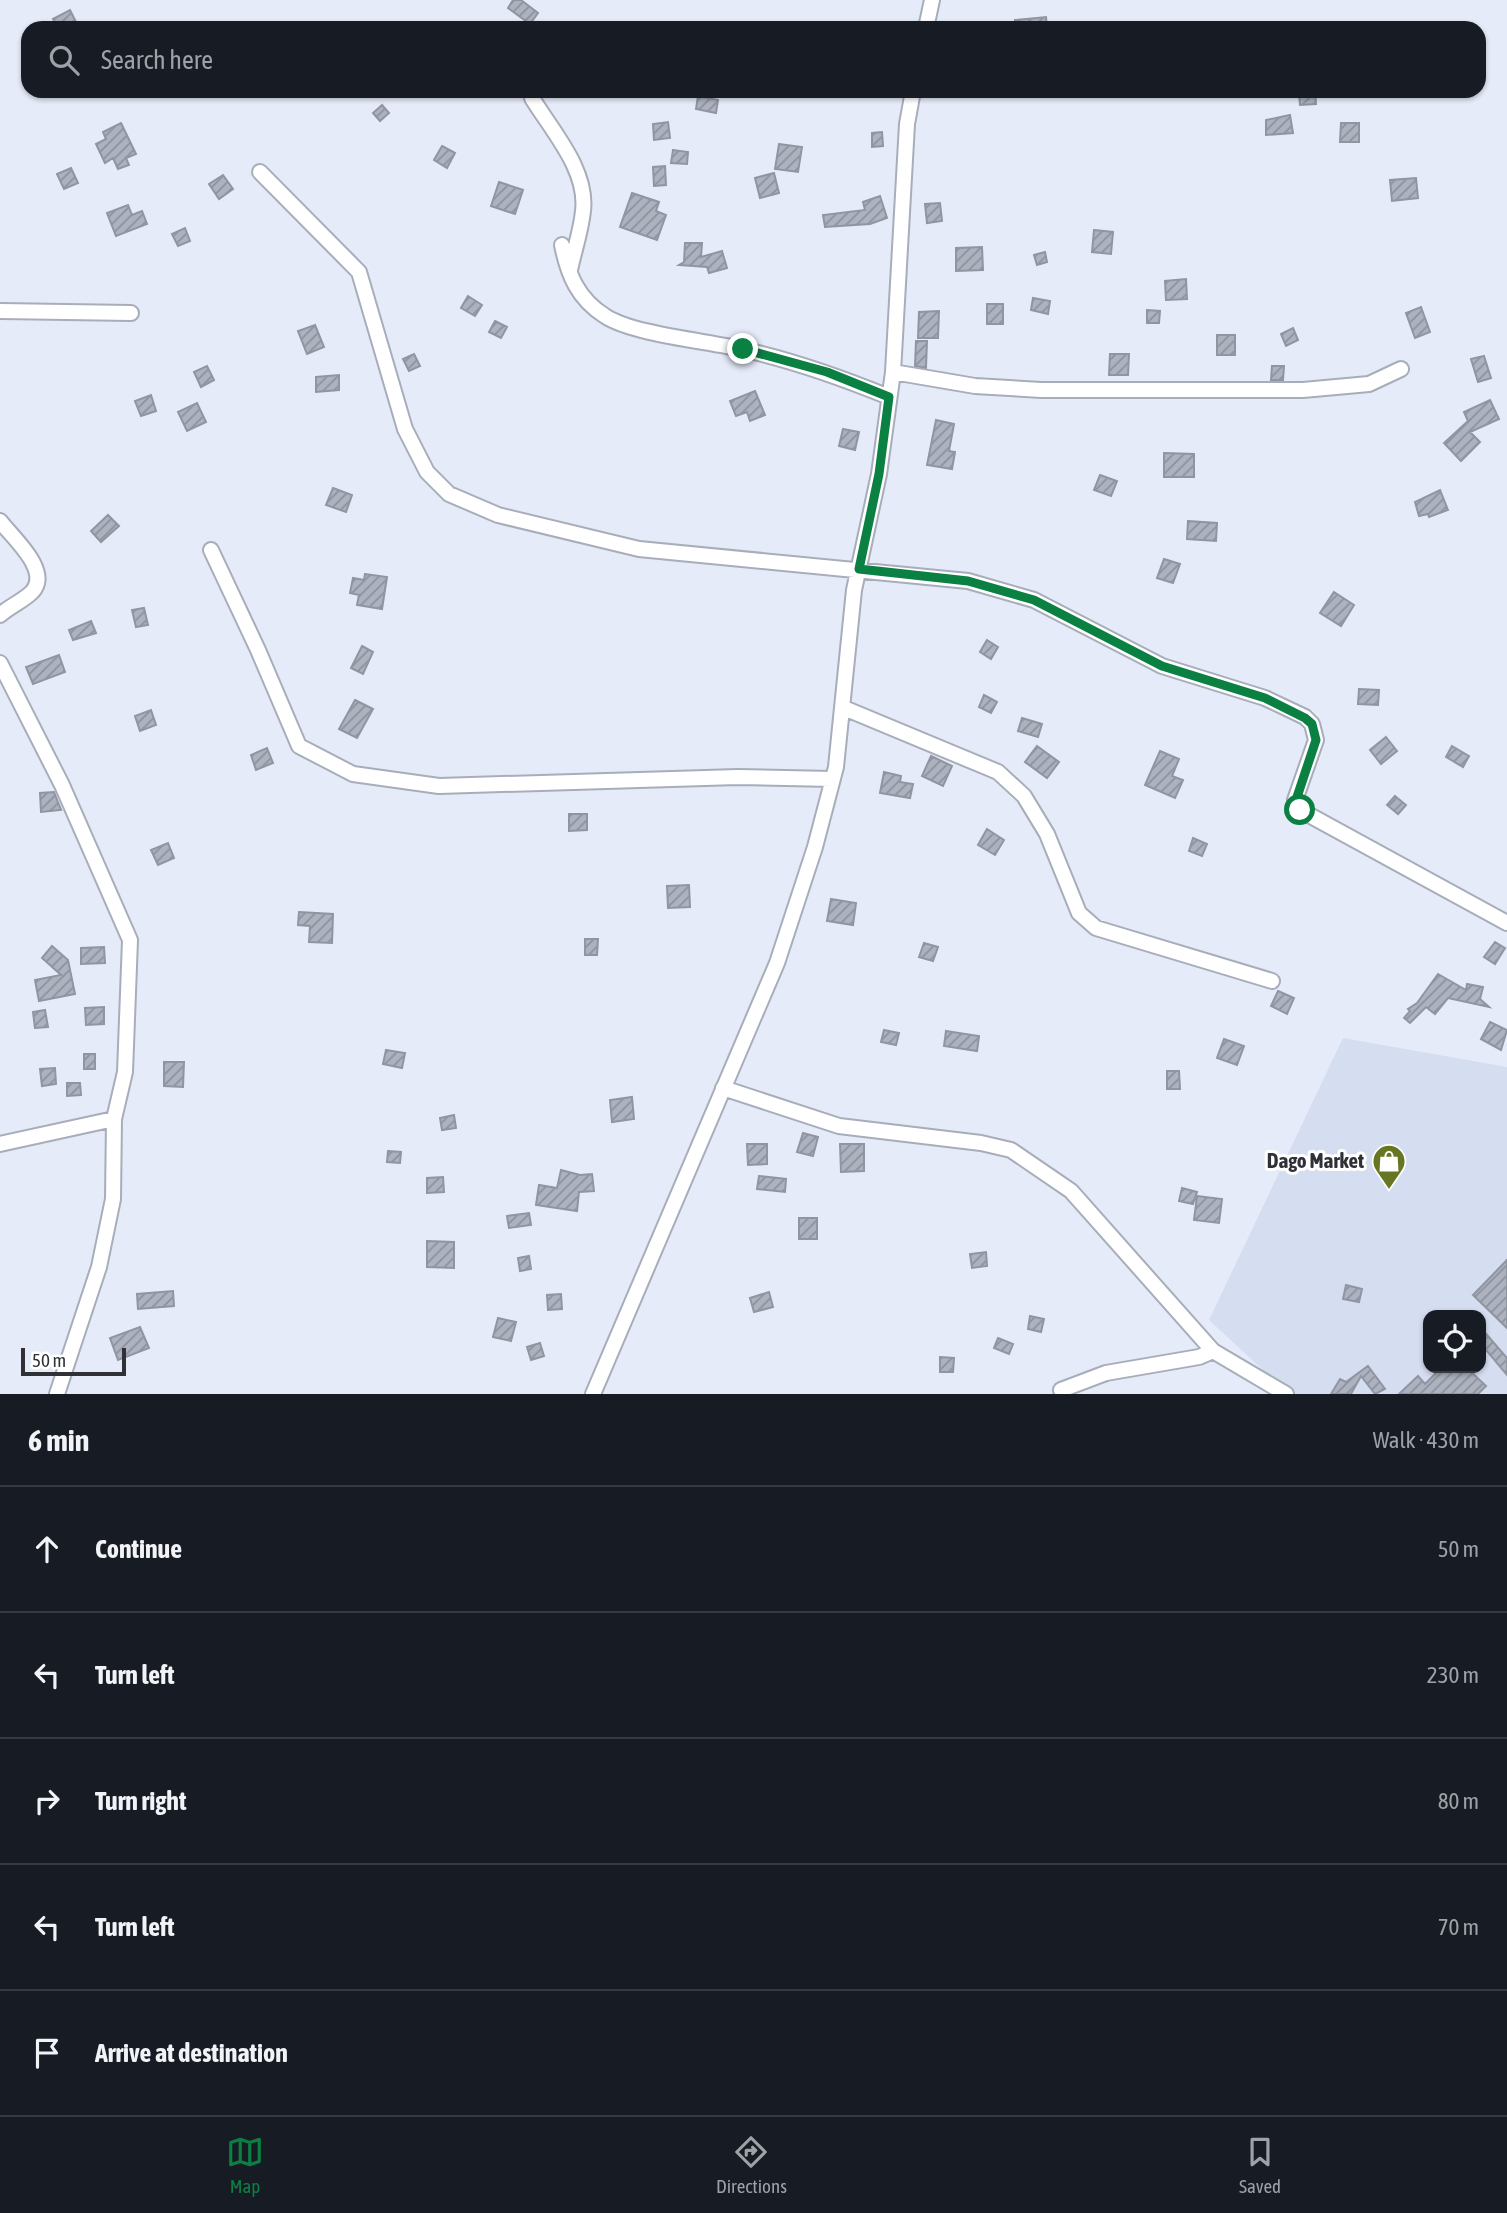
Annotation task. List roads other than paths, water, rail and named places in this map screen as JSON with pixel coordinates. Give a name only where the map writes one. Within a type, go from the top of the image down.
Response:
[{"type":"street","points":[[928,21],[932,0]]},
{"type":"street","points":[[532,98],[573,163],[582,185],[583,210],[569,275]]},
{"type":"street","points":[[593,1394],[777,963],[832,779],[844,708],[845,659],[859,569],[879,474],[893,373],[906,124],[912,98]]},
{"type":"street","points":[[260,172],[359,272],[405,429],[426,472],[449,494],[498,515],[639,550],[968,581],[1034,600],[1162,666],[1265,698],[1305,718],[1312,724],[1316,740],[1296,800],[1300,810],[1507,923]]},
{"type":"street","points":[[562,245],[569,275],[583,299],[606,318],[650,331],[743,349],[827,372],[889,397]]},
{"type":"street","points":[[0,310],[131,313]]},
{"type":"street","points":[[893,373],[975,387],[1041,390],[1303,390],[1368,384],[1401,369]]},
{"type":"street","points":[[0,521],[34,565],[38,583],[32,592],[0,615]]},
{"type":"street","points":[[211,550],[299,746],[353,774],[439,786],[738,777],[832,779]]},
{"type":"street","points":[[0,663],[62,785],[130,940],[125,1072],[114,1119],[110,1213],[99,1267],[57,1394]]},
{"type":"street","points":[[844,708],[998,772],[1024,796],[1047,834],[1079,913],[1096,928],[1272,981]]},
{"type":"street","points":[[723,1088],[839,1126],[981,1143],[1010,1150],[1071,1191],[1213,1351],[1286,1394]]},
{"type":"street","points":[[0,1144],[114,1119]]},
{"type":"street","points":[[1060,1390],[1107,1373],[1199,1357],[1213,1351]]},
{"type":"place","name":"Dago Market","points":[[1389,1191]]}]
